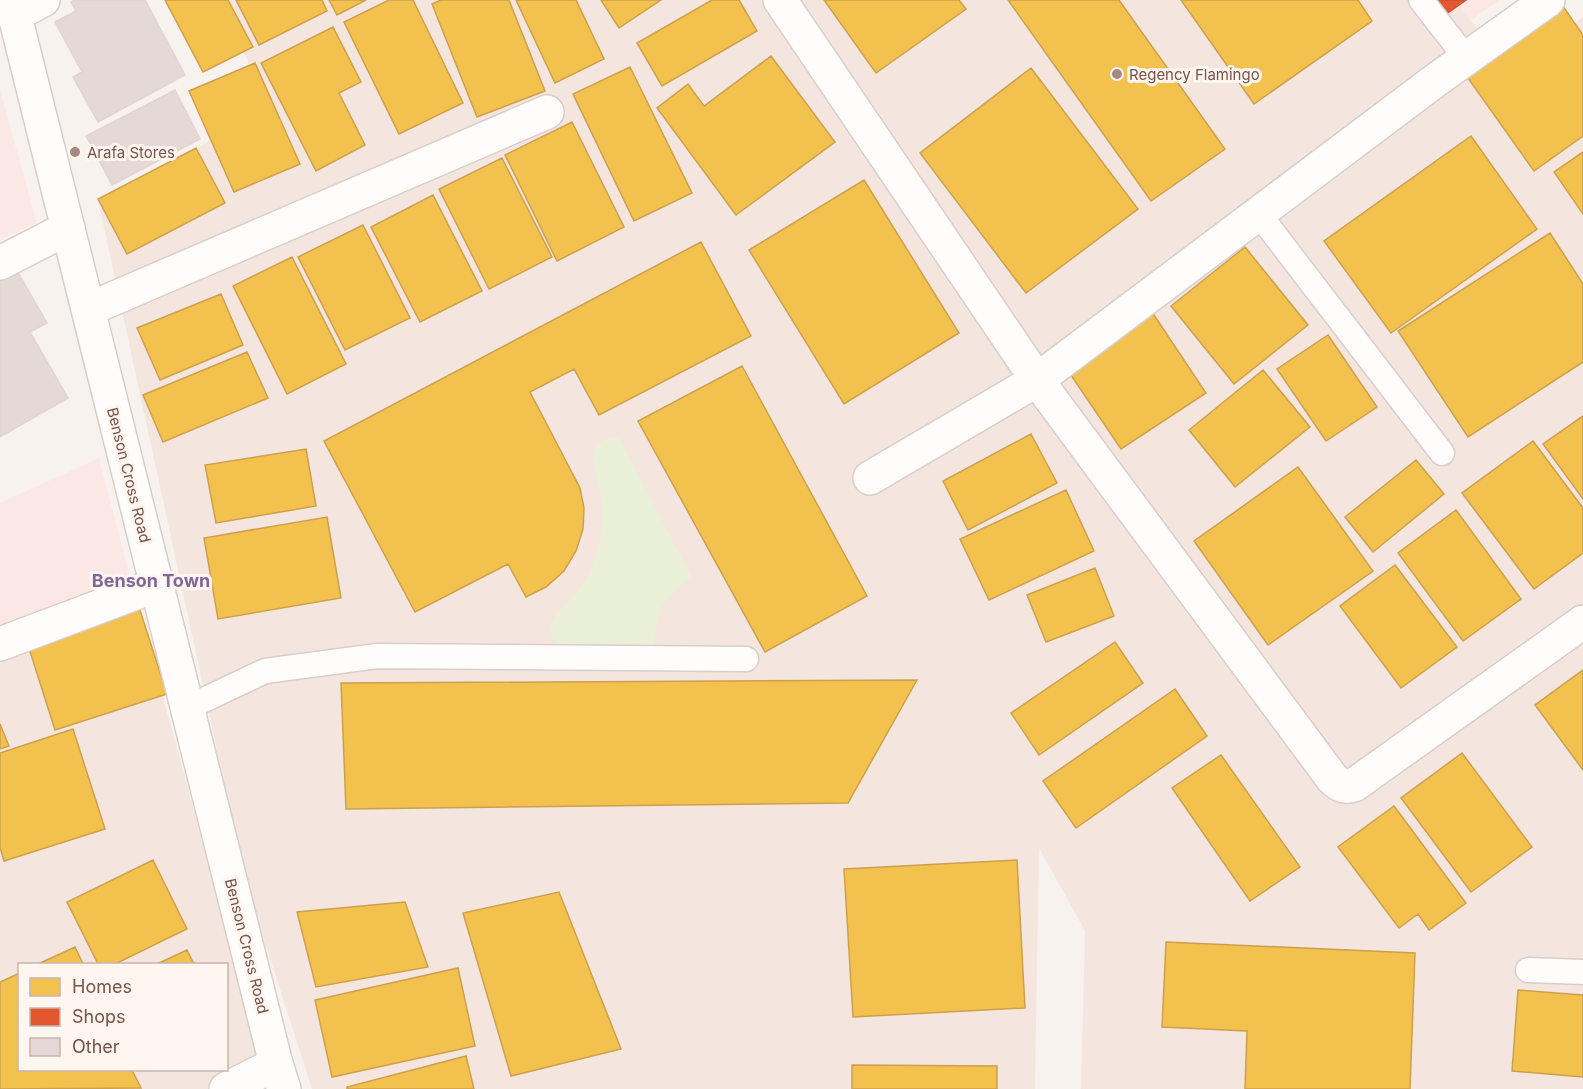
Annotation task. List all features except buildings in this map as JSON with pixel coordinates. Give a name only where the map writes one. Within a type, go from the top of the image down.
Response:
[{"type":"street","points":[[780,0],[1037,380],[1339,785],[1346,788],[1354,786],[1583,622]]},
{"type":"street","points":[[870,478],[1037,380],[1466,58],[1548,0]]},
{"type":"street","name":"Benson Cross Road","points":[[23,5],[68,228],[280,1077]]},
{"type":"street","points":[[88,309],[548,112]]},
{"type":"street","points":[[0,263],[68,228]]},
{"type":"street","points":[[0,644],[157,585]]},
{"type":"street","points":[[226,1089],[280,1077]]},
{"type":"lane","points":[[1421,0],[1466,58]]},
{"type":"lane","points":[[1258,213],[1442,453]]},
{"type":"lane","points":[[187,708],[265,671],[377,656],[746,659]]},
{"type":"lane","points":[[1528,970],[1583,972]]},
{"type":"shaded area","points":[[216,0],[1455,0],[1509,69],[1583,17],[1583,1089],[1081,1089],[1085,931],[1039,848],[1035,1089],[312,1089],[245,880],[100,209],[270,103]]},
{"type":"shaded area","points":[[1455,0],[1500,0],[1470,21]]},
{"type":"shaded area","points":[[0,90],[37,223],[0,239]]},
{"type":"shaded area","points":[[99,458],[129,573],[3,633],[0,627],[0,503]]},
{"type":"shaded area","points":[[129,573],[270,1088],[0,1089],[0,627],[3,632]]},
{"type":"green space","points":[[619,438],[692,578],[674,591],[663,606],[656,623],[654,645],[594,650],[562,647],[553,640],[551,632],[554,617],[569,603],[584,582],[594,563],[600,542],[602,504],[593,455],[600,443],[607,439]]},
{"type":"place","name":"Regency Flamingo","points":[[1117,74]]},
{"type":"place","name":"Arafa Stores","points":[[75,152]]},
{"type":"district","name":"Benson Town","points":[[151,580]]}]
